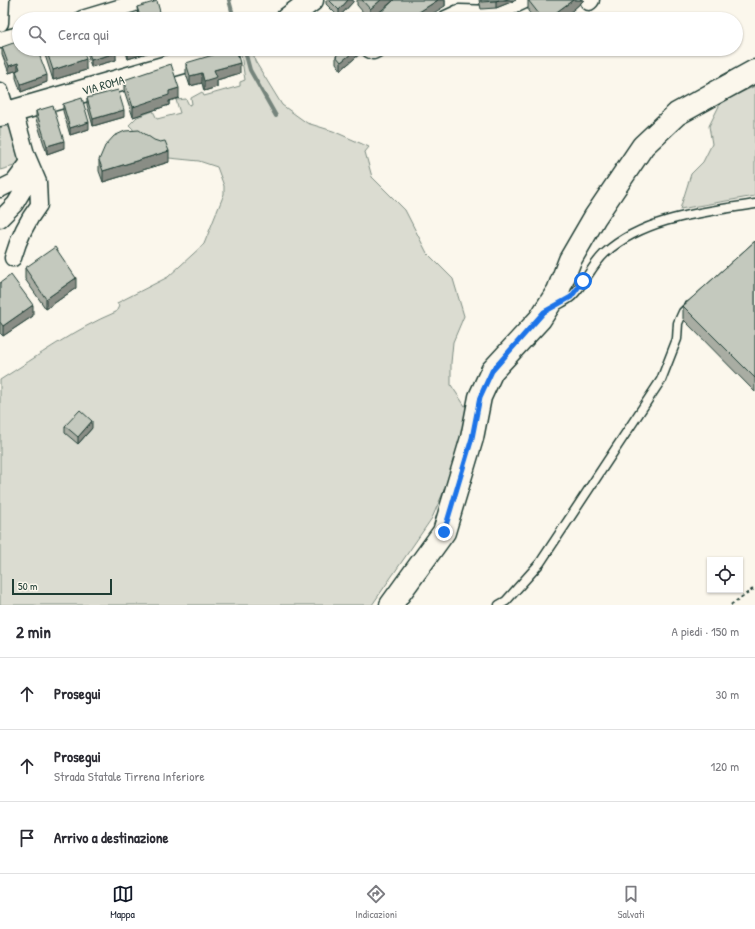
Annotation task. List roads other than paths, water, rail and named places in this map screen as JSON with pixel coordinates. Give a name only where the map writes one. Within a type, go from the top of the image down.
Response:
[{"type":"main road","points":[[296,12],[312,0]]},
{"type":"main road","name":"VIA ROMA","points":[[7,113],[205,56]]},
{"type":"main road","points":[[391,605],[444,532],[472,438],[480,397],[492,371],[544,312],[558,291],[570,260],[595,217],[643,146],[677,114],[755,71]]},
{"type":"street","points":[[0,23],[1,0]]},
{"type":"street","points":[[105,12],[145,0]]},
{"type":"street","points":[[499,12],[525,0]]},
{"type":"street","points":[[0,40],[12,37]]},
{"type":"street","points":[[0,91],[7,113],[38,182],[39,205],[28,220],[19,237],[13,258]]},
{"type":"street","points":[[0,189],[14,182],[32,167]]},
{"type":"street","points":[[0,219],[15,204],[32,167]]},
{"type":"lane","points":[[544,312],[571,297],[599,258],[616,244],[654,226],[679,218],[755,204]]},
{"type":"lane","points":[[499,605],[506,601],[540,563],[661,380],[677,339],[678,323],[683,312],[694,301]]},
{"type":"waterway","points":[[229,0],[232,12]]},
{"type":"waterway","points":[[246,56],[250,70],[276,116]]}]
